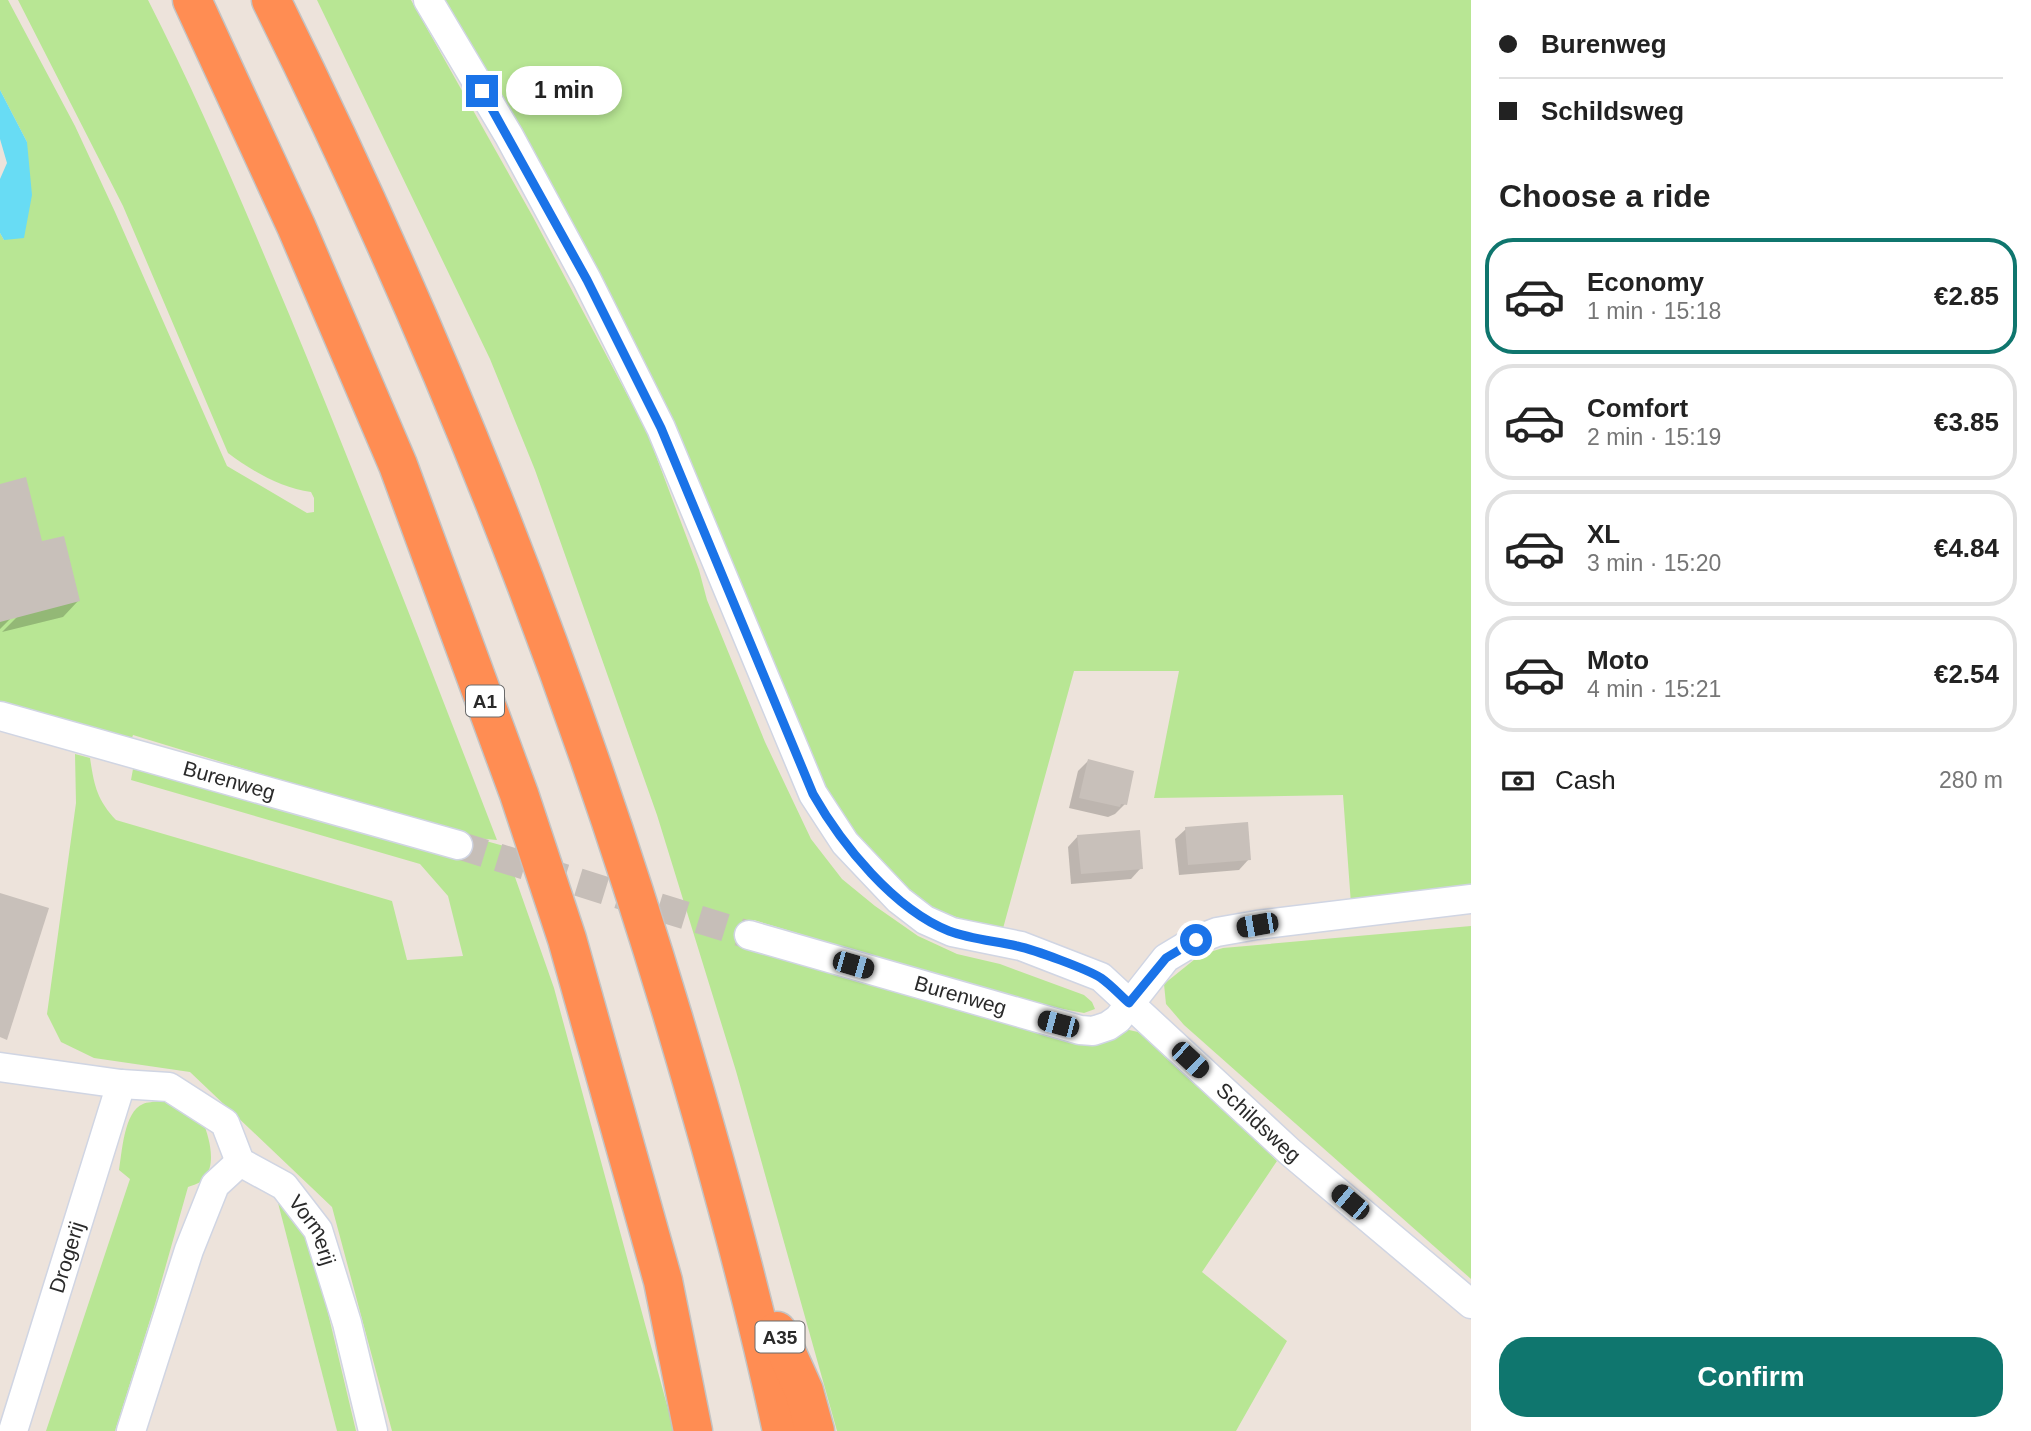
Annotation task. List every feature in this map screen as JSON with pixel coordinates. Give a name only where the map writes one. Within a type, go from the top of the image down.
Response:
[{"type":"highway","name":"A1","points":[[192,0],[296,226],[398,465],[519,794],[567,939],[663,1280],[693,1431]]},
{"type":"highway","points":[[271,0],[361,188],[421,323],[479,461],[551,648],[653,951],[739,1246],[782,1431]]},
{"type":"highway","name":"A35","points":[[739,1246],[804,1391],[816,1431]]},
{"type":"street","name":"Schildsweg","points":[[428,0],[509,136],[587,280],[661,428],[813,794],[845,844],[899,900],[925,920],[952,932],[1021,946],[1101,977],[1290,1152],[1471,1304]]},
{"type":"street","name":"Burenweg","points":[[0,716],[458,845]]},
{"type":"street","name":"Burenweg","points":[[748,935],[1080,1030],[1093,1031],[1118,1019],[1166,958],[1196,940],[1217,932],[1471,899]]},
{"type":"street","points":[[0,1067],[121,1084],[169,1087],[225,1124],[240,1162],[215,1185],[199,1224],[131,1431]]},
{"type":"street","name":"Drogerij","points":[[13,1431],[121,1084]]},
{"type":"street","name":"Vormerij","points":[[240,1162],[284,1186],[318,1230],[347,1322],[373,1431]]},
{"type":"green space","points":[[0,0],[8,0],[75,126],[227,466],[307,513],[314,512],[311,492],[267,478],[228,453],[123,206],[18,0],[148,0],[186,77],[316,379],[497,840],[475,838],[504,846],[554,988],[674,1431],[392,1431],[332,1207],[190,1072],[94,1058],[61,1042],[47,1014],[76,803],[75,754],[90,758],[97,792],[116,820],[392,901],[407,960],[463,956],[448,896],[420,864],[131,780],[133,769],[455,854],[458,834],[133,735],[131,741],[0,705],[0,233],[4,240],[27,142],[0,90]]},
{"type":"green space","points":[[317,0],[411,0],[533,217],[647,432],[699,570],[707,600],[765,742],[811,839],[842,879],[918,936],[957,954],[1000,964],[1084,995],[1095,1009],[1084,1013],[1032,1003],[754,920],[746,943],[1138,1032],[1169,1055],[1277,1161],[1202,1272],[1287,1341],[1236,1431],[837,1431],[736,1071],[657,815],[535,470],[490,359]]},
{"type":"green space","points":[[442,0],[1471,0],[1471,892],[1351,904],[1343,795],[1154,798],[1179,671],[1074,671],[1002,932],[932,909],[879,867],[846,828],[820,779],[706,502]]},
{"type":"green space","points":[[1471,926],[1471,1279],[1184,1025],[1166,1004],[1164,984],[1200,955],[1223,948]]},
{"type":"green space","points":[[159,1101],[176,1104],[203,1122],[211,1150],[208,1173],[201,1182],[188,1187],[115,1431],[46,1431],[130,1179],[119,1170],[128,1123],[137,1108],[145,1103]]},
{"type":"green space","points":[[277,1199],[301,1218],[324,1296],[356,1431],[337,1431]]},
{"type":"water","points":[[0,90],[27,142],[32,195],[24,238],[4,240],[0,233],[0,179],[7,163],[0,139]]},
{"type":"building","points":[[26,477],[42,541],[64,536],[80,601],[0,622],[0,484]]},
{"type":"building","points":[[1088,759],[1134,771],[1127,805],[1121,804],[1120,807],[1079,798]]},
{"type":"building","points":[[1248,822],[1251,860],[1188,865],[1185,827]]},
{"type":"building","points":[[1140,830],[1143,869],[1081,874],[1077,835]]},
{"type":"building","points":[[0,893],[49,908],[7,1040],[0,1037]]},
{"type":"tunnel","points":[[458,845],[749,935]]},
{"type":"route","points":[[482,91],[587,280],[661,428],[813,794],[845,844],[899,900],[925,920],[952,932],[1021,946],[1101,977],[1129,1003],[1166,958],[1196,940]]}]
